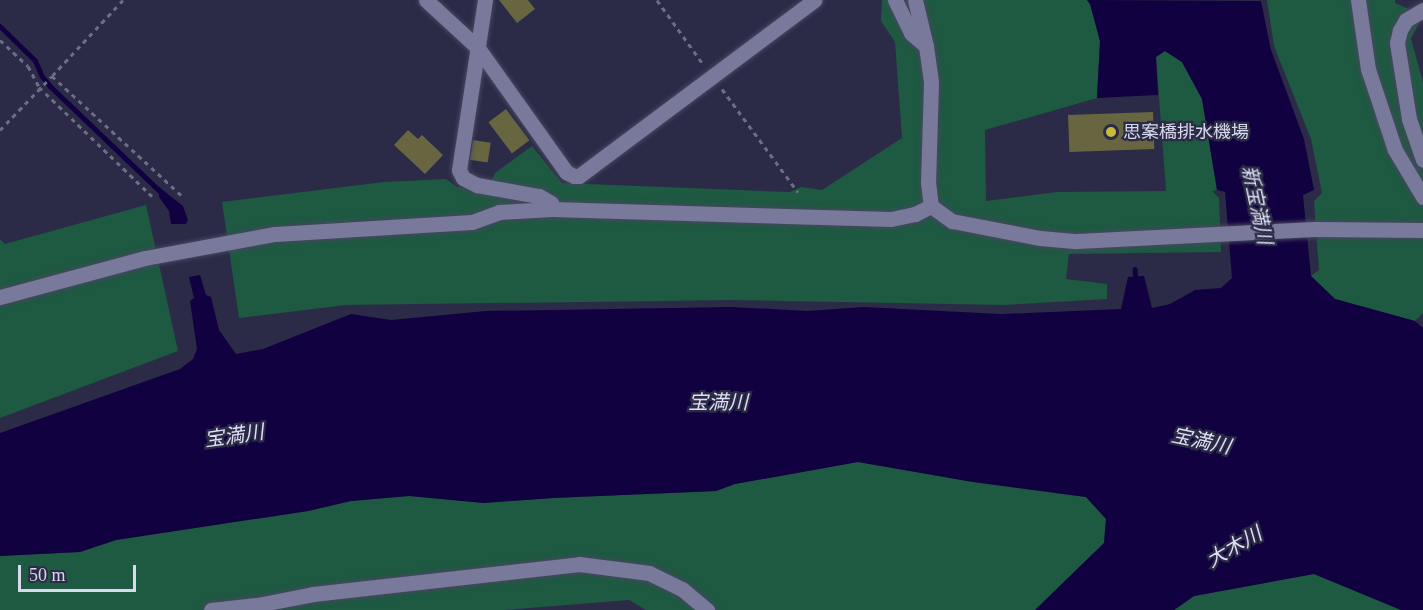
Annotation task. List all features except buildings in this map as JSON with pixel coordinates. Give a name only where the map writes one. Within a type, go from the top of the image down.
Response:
[{"type":"street","points":[[426,0],[478,48],[566,172],[574,176],[579,176],[814,0]]},
{"type":"street","points":[[485,0],[459,170],[463,178],[477,185],[539,196],[551,203],[552,209]]},
{"type":"street","points":[[895,0],[911,33],[926,46]]},
{"type":"street","points":[[915,0],[926,46],[931,83],[928,182],[931,206],[952,221],[1040,238],[1077,241],[1314,229],[1423,230]]},
{"type":"street","points":[[1358,0],[1368,69],[1391,140],[1423,197]]},
{"type":"street","points":[[1423,10],[1406,20],[1400,30],[1397,43],[1408,119],[1423,160]]},
{"type":"street","points":[[0,297],[146,258],[275,234],[472,222],[499,212],[552,209],[891,219],[915,214],[931,206]]},
{"type":"street","points":[[211,610],[252,608],[313,594],[579,564],[649,573],[682,589],[707,610]]},
{"type":"path","points":[[0,130],[123,0]]},
{"type":"path","points":[[657,0],[798,192]]},
{"type":"path","points":[[0,40],[28,66],[39,87],[152,196]]},
{"type":"path","points":[[52,76],[183,197]]},
{"type":"green space","points":[[882,0],[1087,0],[1090,4],[1100,41],[1097,98],[985,130],[986,201],[1057,192],[1166,191],[1156,57],[1165,51],[1182,62],[1202,99],[1217,190],[1212,191],[1219,198],[1221,252],[1069,254],[1066,279],[1107,284],[1107,299],[1003,305],[731,300],[346,305],[239,318],[222,202],[384,182],[446,179],[457,187],[488,189],[495,173],[532,146],[562,183],[790,192],[801,187],[822,190],[902,138],[895,42],[881,21]]},
{"type":"green space","points":[[1267,0],[1395,0],[1395,3],[1423,15],[1411,39],[1423,82],[1423,313],[1415,321],[1335,299],[1311,276],[1319,270],[1314,201],[1322,193],[1311,139],[1274,46]]},
{"type":"green space","points":[[146,205],[178,351],[0,418],[0,239],[5,244]]},
{"type":"green space","points":[[858,462],[973,482],[1086,497],[1106,519],[1104,543],[1035,610],[646,610],[629,600],[505,610],[0,610],[0,556],[80,552],[116,540],[308,511],[351,501],[409,496],[484,503],[716,491],[735,484]]},
{"type":"green space","points":[[1314,574],[1401,610],[1174,610],[1194,596]]},
{"type":"water","points":[[1087,0],[1261,1],[1271,50],[1304,139],[1314,190],[1303,195],[1311,276],[1335,299],[1415,321],[1423,328],[1423,610],[1401,610],[1314,574],[1194,596],[1174,610],[1035,610],[1104,543],[1106,519],[1086,497],[973,482],[858,462],[735,484],[716,491],[484,503],[409,496],[351,501],[308,511],[116,540],[80,552],[0,556],[0,433],[180,369],[193,359],[197,349],[190,301],[194,298],[189,277],[200,275],[206,295],[211,297],[219,330],[236,354],[263,349],[351,314],[391,320],[486,311],[731,307],[808,311],[863,307],[1001,314],[1121,309],[1128,277],[1144,276],[1152,308],[1170,304],[1195,290],[1221,288],[1232,278],[1225,192],[1217,190],[1202,99],[1182,62],[1165,51],[1156,57],[1158,95],[1097,98],[1100,41]]},
{"type":"water","points":[[159,187],[183,206],[188,220],[186,224],[171,224],[169,211],[159,197]]},
{"type":"waterway","points":[[0,26],[35,60],[42,76],[50,86],[162,193]]},
{"type":"waterway","points":[[1135,269],[1136,282]]},
{"type":"place","name":"思案橋排水機場","points":[[1111,132]]},
{"type":"water label","name":"新宝満川","points":[[1257,205]]},
{"type":"water label","name":"宝満川","points":[[718,402]]},
{"type":"water label","name":"宝満川","points":[[234,436]]},
{"type":"water label","name":"宝満川","points":[[1201,441]]},
{"type":"water label","name":"大木川","points":[[1234,547]]}]
